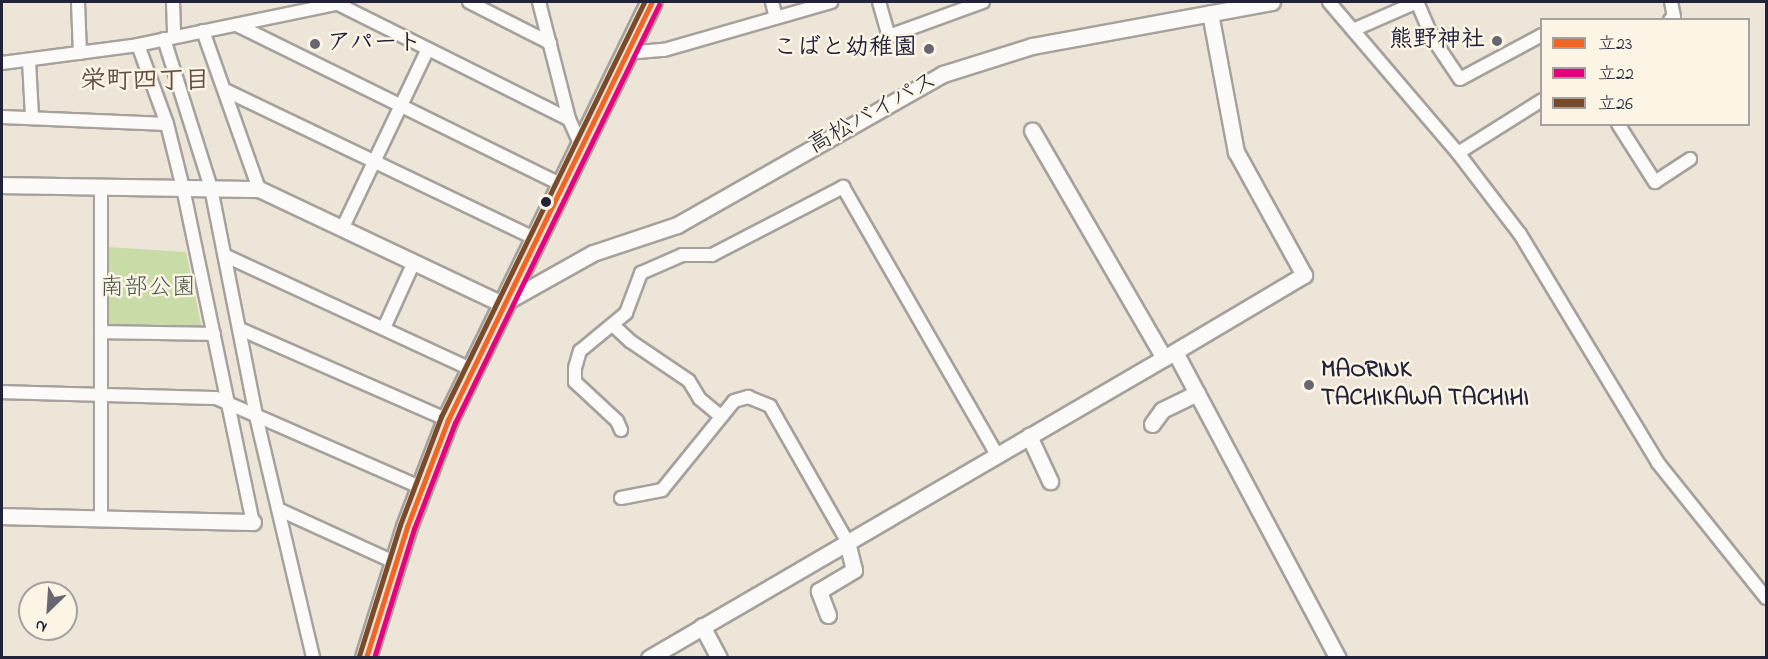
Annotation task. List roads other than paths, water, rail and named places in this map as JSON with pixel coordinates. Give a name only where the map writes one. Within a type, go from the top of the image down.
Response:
[{"type":"main road","points":[[366,657],[394,562],[420,488],[448,420],[502,304],[652,2]]},
{"type":"street","points":[[78,2],[80,53]]},
{"type":"street","points":[[173,2],[169,37],[212,188],[256,416],[313,657]]},
{"type":"street","points":[[2,63],[138,45],[340,2],[428,49],[569,119]]},
{"type":"street","points":[[469,2],[550,43]]},
{"type":"street","points":[[539,2],[569,119],[581,146]]},
{"type":"street","points":[[772,2],[776,18]]},
{"type":"street","points":[[626,53],[664,50],[831,2]]},
{"type":"street","points":[[879,2],[889,36],[983,2]]},
{"type":"street","name":"高松バイパス","points":[[502,304],[593,253],[677,225],[944,74],[1032,46],[1272,2]]},
{"type":"street","points":[[1329,2],[1458,153],[1520,234],[1558,292],[1658,463],[1767,598]]},
{"type":"street","points":[[1353,30],[1417,2],[1433,39],[1460,79],[1540,35]]},
{"type":"street","points":[[1671,2],[1673,18]]},
{"type":"street","points":[[649,657],[1304,275],[1236,152],[1210,13]]},
{"type":"street","points":[[237,25],[562,185]]},
{"type":"street","points":[[204,31],[227,91],[259,189]]},
{"type":"street","points":[[2,516],[253,522],[231,404],[183,188],[167,124],[138,45]]},
{"type":"street","points":[[343,227],[428,49]]},
{"type":"street","points":[[29,61],[32,117]]},
{"type":"street","points":[[227,91],[536,239]]},
{"type":"street","points":[[1458,153],[1540,101]]},
{"type":"street","points":[[2,117],[167,124]]},
{"type":"street","points":[[1619,126],[1655,182],[1690,159]]},
{"type":"street","points":[[1032,130],[1169,355],[1197,393],[1338,657]]},
{"type":"street","points":[[2,185],[259,189],[502,304]]},
{"type":"street","points":[[101,187],[101,518]]},
{"type":"street","points":[[621,430],[617,421],[575,382],[580,351],[614,326],[626,313],[641,273],[682,255],[712,255],[843,187],[997,454]]},
{"type":"street","points":[[226,256],[471,369]]},
{"type":"street","points":[[384,328],[414,262]]},
{"type":"street","points":[[614,326],[630,341],[689,381],[700,399],[720,416]]},
{"type":"street","points":[[240,329],[448,420]]},
{"type":"street","points":[[101,332],[214,334]]},
{"type":"street","points":[[2,393],[216,398],[420,488]]},
{"type":"street","points":[[1152,424],[1162,410],[1197,393]]},
{"type":"street","points":[[621,498],[662,490],[674,479],[720,416],[734,401],[748,397],[770,406],[847,541],[854,570],[819,591],[828,615]]},
{"type":"street","points":[[1029,436],[1050,481]]},
{"type":"street","points":[[280,510],[394,562]]},
{"type":"street","points":[[702,626],[714,654]]},
{"type":"place","name":"熊野神社","points":[[1497,41]]},
{"type":"place","name":"アパート","points":[[315,44]]},
{"type":"place","name":"こばと幼稚園","points":[[929,49]]},
{"type":"place","name":"MAORINK TACHIKAWA TACHIHI","points":[[1309,385]]},
{"type":"district","name":"栄町四丁目","points":[[145,83]]},
{"type":"park label","name":"南部公園","points":[[148,289]]}]
